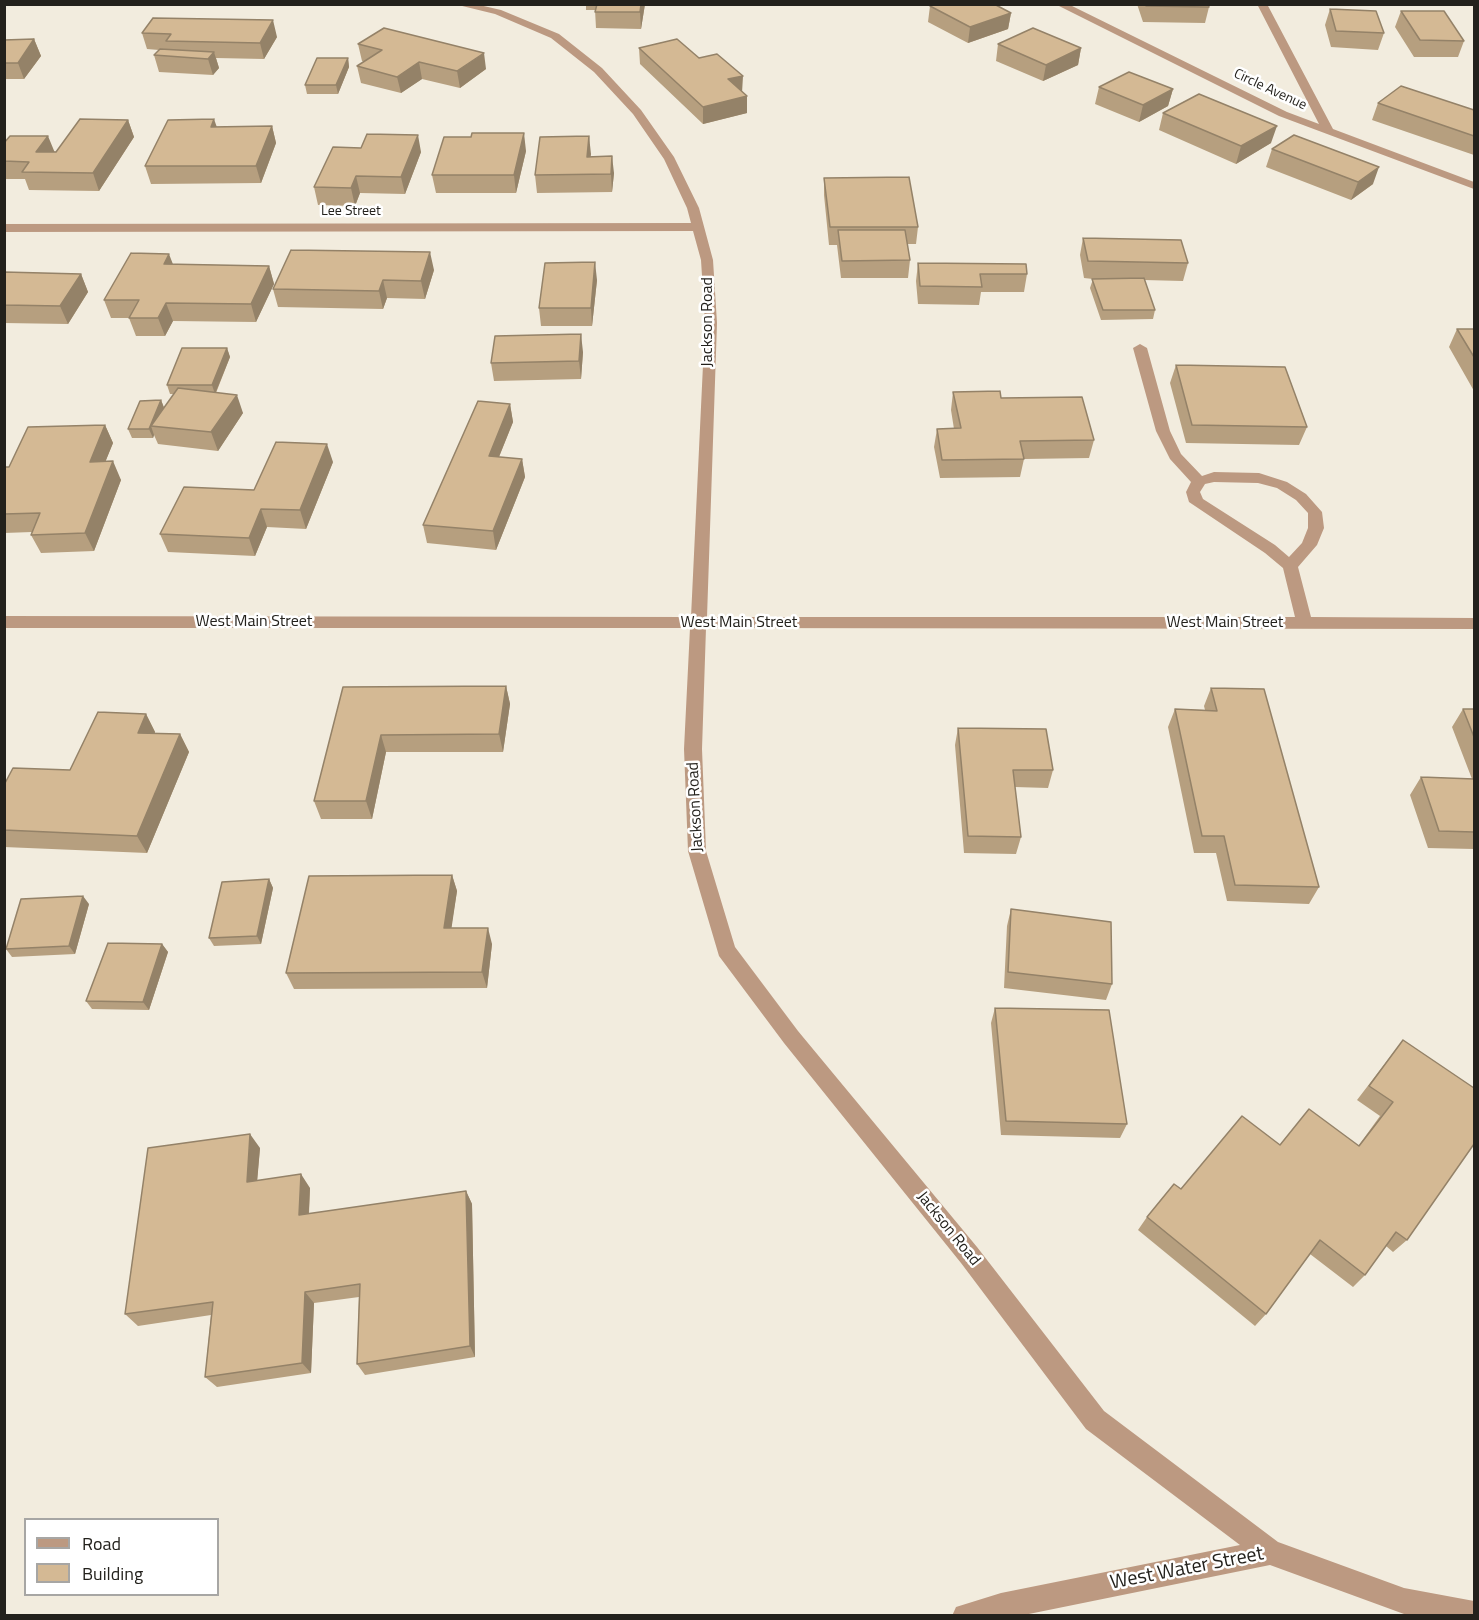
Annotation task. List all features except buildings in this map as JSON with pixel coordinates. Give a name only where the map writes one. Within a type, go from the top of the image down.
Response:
[{"type":"street","name":"Jackson Road","points":[[458,4],[498,12],[555,36],[598,70],[637,112],[670,159],[693,208],[707,260],[711,323],[693,748],[697,851],[726,950],[791,1037],[969,1255],[1095,1420],[1270,1552]]},
{"type":"street","name":"Circle Avenue","points":[[1059,4],[1283,114],[1474,186]]},
{"type":"street","points":[[1262,4],[1329,132]]},
{"type":"street","name":"Lee Street","points":[[4,228],[698,227]]},
{"type":"street","points":[[1140,348],[1163,431],[1175,456],[1199,481]]},
{"type":"street","points":[[1290,566],[1309,544],[1316,528],[1315,512],[1301,497],[1282,485],[1259,478],[1214,477],[1199,481],[1193,492],[1196,502],[1270,549],[1290,566],[1305,622]]},
{"type":"street","name":"West Main Street","points":[[4,622],[1474,623]]},
{"type":"street","name":"West Water Street","points":[[966,1616],[1001,1606],[1270,1552],[1404,1601],[1474,1614]]}]
